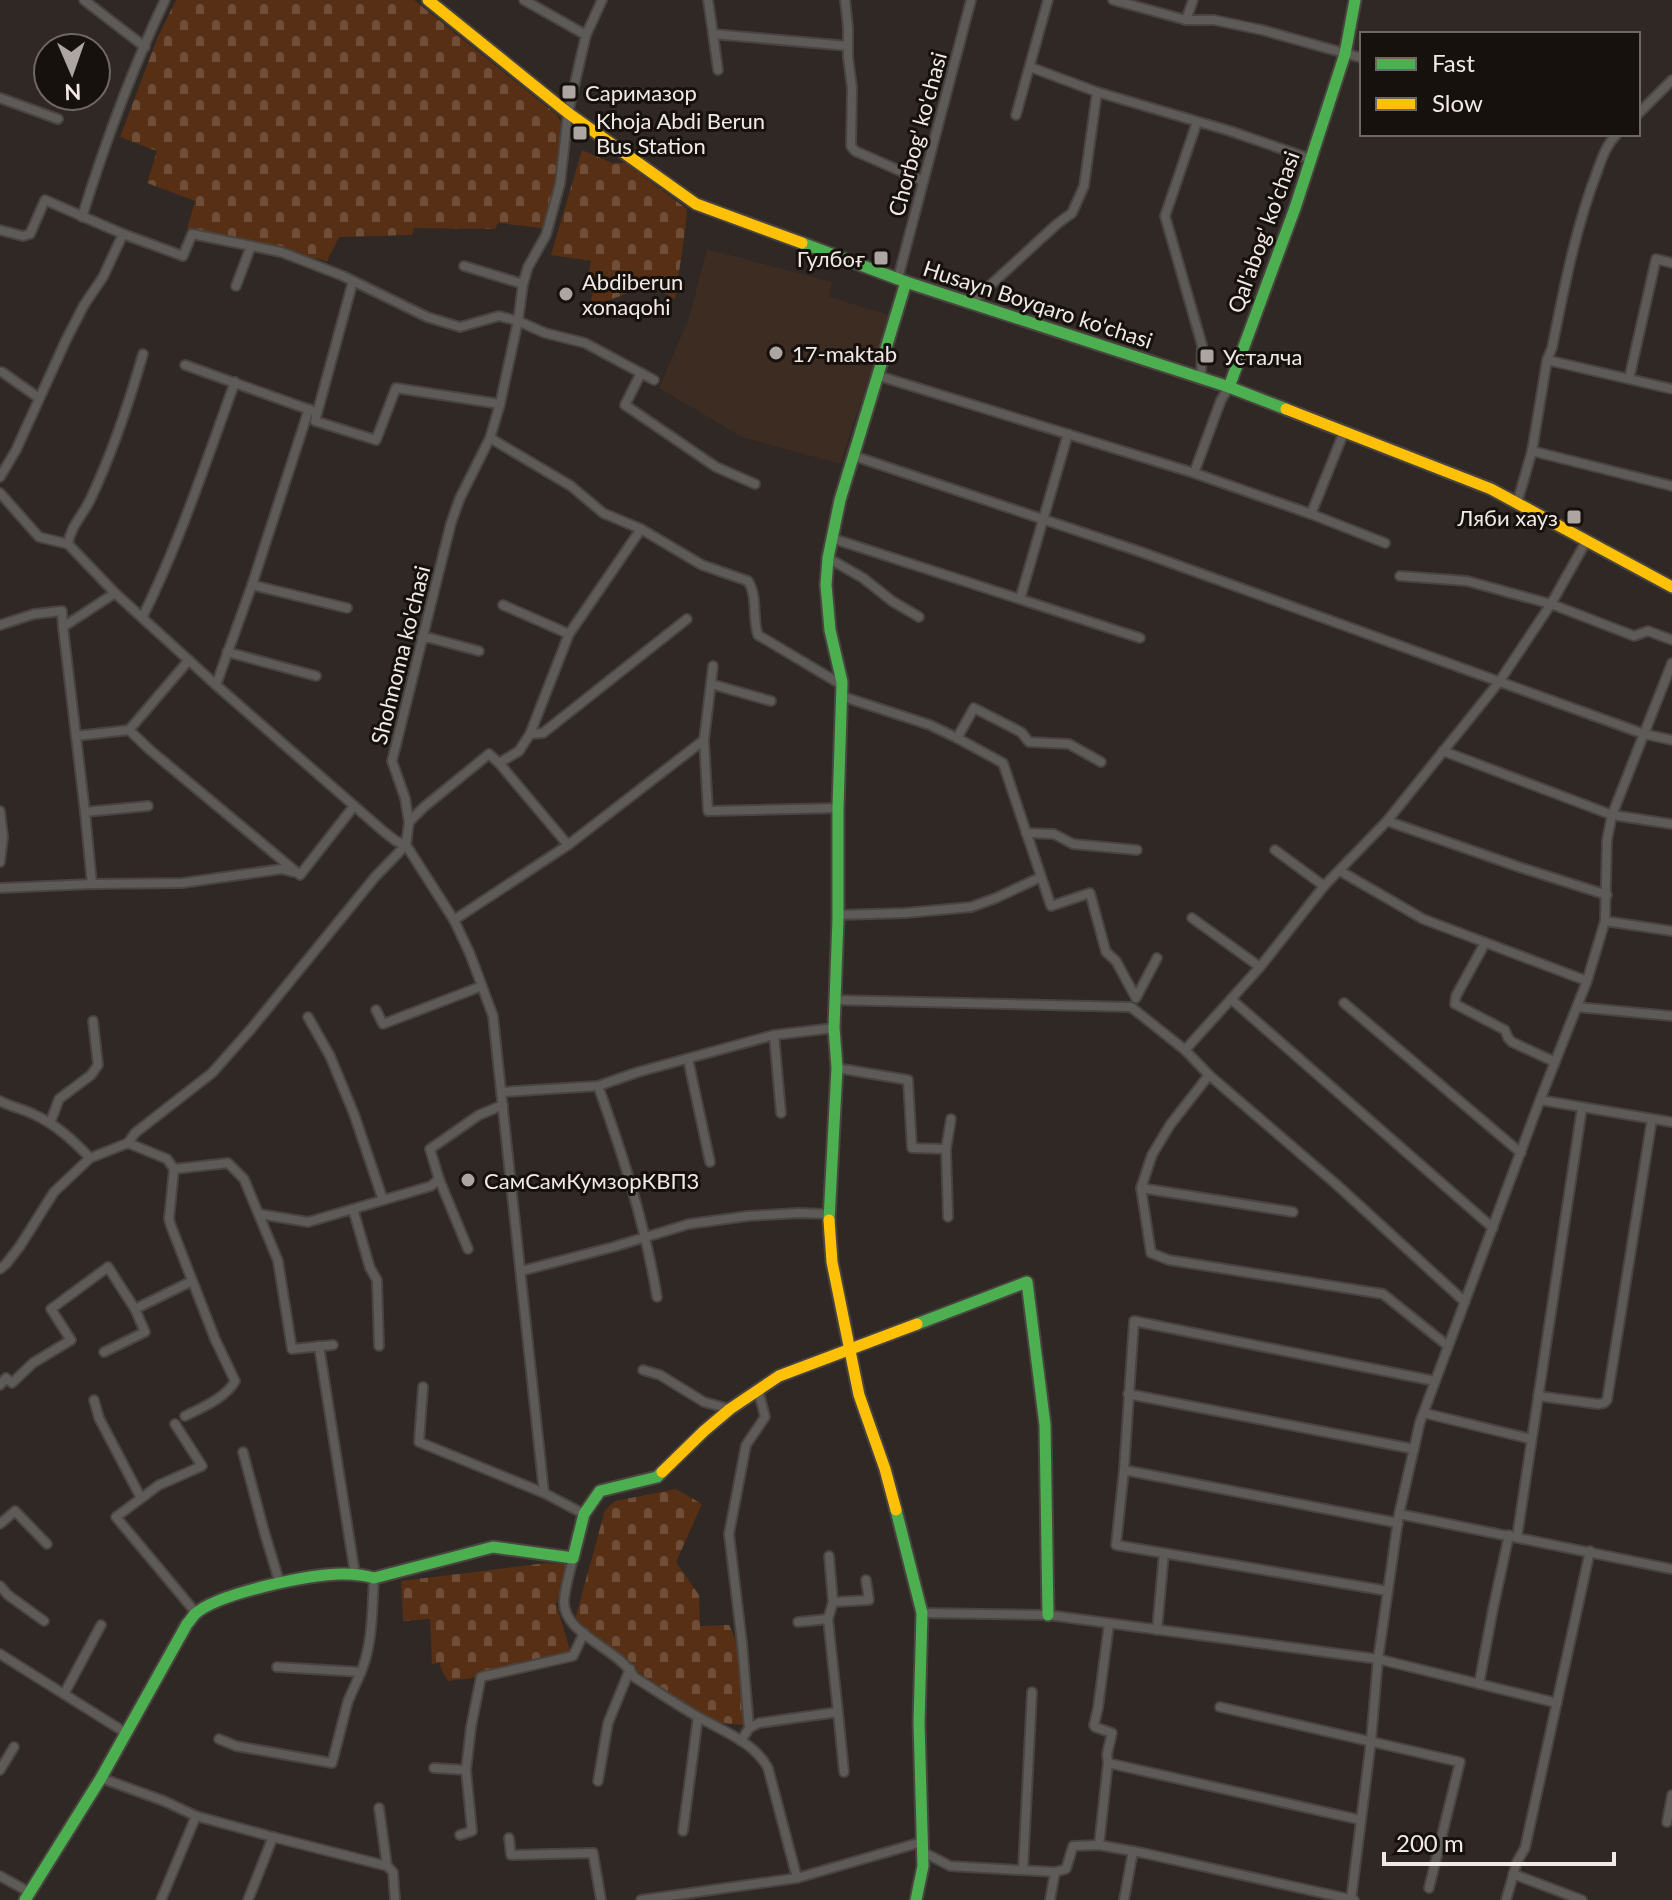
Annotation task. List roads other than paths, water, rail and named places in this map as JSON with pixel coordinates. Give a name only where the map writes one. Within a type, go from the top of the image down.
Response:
[{"type":"street","points":[[84,0],[145,47]]},
{"type":"street","points":[[82,217],[107,143],[165,0]]},
{"type":"street","name":"Husayn Boyqaro ko'chasi","points":[[428,0],[568,113],[696,204],[836,258],[1229,387],[1491,489],[1672,587]]},
{"type":"street","points":[[524,0],[586,35]]},
{"type":"street","name":"Shohnoma ko'chasi","points":[[406,845],[409,822],[405,798],[392,761],[451,523],[490,438],[500,404],[523,284],[528,267],[546,235],[560,184],[568,113],[586,35],[602,0]]},
{"type":"street","points":[[708,0],[718,70]]},
{"type":"street","points":[[845,0],[852,88],[851,146],[855,151],[923,181]]},
{"type":"street","name":"Сhorbog' ko'chasi","points":[[902,280],[923,181],[971,0]]},
{"type":"street","points":[[1016,115],[1048,0]]},
{"type":"street","points":[[1113,0],[1186,20],[1214,20],[1238,25],[1360,58]]},
{"type":"street","points":[[1186,20],[1193,0]]},
{"type":"street","name":"Qal'abog' ko'chasi","points":[[1194,473],[1295,208],[1345,54],[1355,0]]},
{"type":"street","points":[[713,34],[848,46]]},
{"type":"street","points":[[1030,67],[1097,92],[1311,159]]},
{"type":"street","points":[[1640,112],[1672,80]]},
{"type":"street","points":[[972,302],[1072,213],[1084,186],[1097,92]]},
{"type":"street","points":[[0,98],[58,119]]},
{"type":"street","points":[[1197,122],[1165,216],[1202,345],[1201,378]]},
{"type":"street","points":[[1517,503],[1532,451],[1547,360],[1588,194],[1609,142],[1615,136]]},
{"type":"street","points":[[0,230],[23,236],[30,234],[45,200],[183,256],[192,234],[281,252],[353,281],[427,317],[460,327],[499,316],[518,321],[545,333],[585,343],[654,380]]},
{"type":"street","points":[[0,477],[16,450],[66,340],[103,277],[123,234]]},
{"type":"street","points":[[236,286],[251,246]]},
{"type":"street","points":[[1629,379],[1656,259],[1672,263]]},
{"type":"street","points":[[464,266],[523,284]]},
{"type":"street","points":[[902,280],[879,376],[831,538],[828,558],[826,585],[830,630],[841,691],[834,1000],[837,1068],[829,1214],[832,1262],[859,1395],[885,1469],[922,1613],[919,1723],[923,1866],[916,1900]]},
{"type":"street","points":[[216,685],[313,411],[353,281]]},
{"type":"street","points":[[68,544],[69,534],[89,503],[103,469],[143,354]]},
{"type":"street","points":[[1547,360],[1672,389]]},
{"type":"street","points":[[185,365],[313,411]]},
{"type":"street","points":[[2,372],[39,398]]},
{"type":"street","points":[[641,373],[625,405],[716,467],[755,484]]},
{"type":"street","points":[[879,376],[1194,473],[1385,543]]},
{"type":"street","points":[[142,618],[160,583],[235,382]]},
{"type":"street","points":[[313,411],[315,421],[376,440],[396,388],[500,404]]},
{"type":"street","points":[[1311,514],[1344,432]]},
{"type":"street","points":[[1020,599],[1068,434]]},
{"type":"street","points":[[490,438],[571,486],[603,513],[641,529],[702,565],[748,581],[752,587],[758,635],[841,691],[930,725],[1003,763],[1051,906],[1090,893],[1106,952],[1116,961],[1134,1003],[1209,1075],[1337,1185],[1465,1302]]},
{"type":"street","points":[[1532,451],[1672,486]]},
{"type":"street","points":[[854,456],[1141,552],[1644,734],[1672,740]]},
{"type":"street","points":[[0,493],[39,537],[68,544],[115,593],[216,685],[383,831],[406,845],[454,920],[493,1016],[544,1493]]},
{"type":"street","points":[[0,510],[9,503]]},
{"type":"street","points":[[499,763],[519,751],[530,734],[569,634],[641,529]]},
{"type":"street","points":[[831,538],[1140,638]]},
{"type":"street","points":[[1185,1050],[1260,967],[1324,886],[1387,821],[1499,682],[1551,604],[1587,540]]},
{"type":"street","points":[[828,558],[919,617]]},
{"type":"street","points":[[1400,576],[1467,581],[1551,604],[1634,636],[1648,631],[1672,640]]},
{"type":"street","points":[[252,585],[347,608]]},
{"type":"street","points":[[63,627],[115,593]]},
{"type":"street","points":[[503,605],[569,634]]},
{"type":"street","points":[[0,625],[34,614],[62,611],[92,884]]},
{"type":"street","points":[[530,734],[543,733],[687,619]]},
{"type":"street","points":[[422,638],[479,651]]},
{"type":"street","points":[[227,652],[316,676]]},
{"type":"street","points":[[76,736],[129,730],[189,660]]},
{"type":"street","points":[[641,1900],[797,1878],[923,1847],[950,1866],[1055,1872],[1066,1869],[1073,1846],[1099,1845],[1352,1900],[1378,1659],[1398,1518],[1414,1449],[1435,1381],[1587,981],[1605,921],[1607,840],[1612,815],[1672,663]]},
{"type":"street","points":[[713,666],[704,740],[708,811],[838,808]]},
{"type":"street","points":[[711,684],[771,701]]},
{"type":"street","points":[[957,738],[974,708],[1021,732],[1029,742],[1069,744],[1101,762]]},
{"type":"street","points":[[129,730],[300,875]]},
{"type":"street","points":[[454,920],[568,845],[704,740]]},
{"type":"street","points":[[1443,751],[1612,815],[1672,824]]},
{"type":"street","points":[[409,822],[489,754],[568,845]]},
{"type":"street","points":[[85,812],[148,806]]},
{"type":"street","points":[[300,875],[354,806]]},
{"type":"street","points":[[0,811],[3,837],[0,862]]},
{"type":"street","points":[[1387,821],[1607,895]]},
{"type":"street","points":[[1026,833],[1054,834],[1073,844],[1137,850]]},
{"type":"street","points":[[0,1269],[20,1246],[54,1192],[90,1158],[128,1143],[135,1133],[212,1073],[375,877],[406,845]]},
{"type":"street","points":[[1275,850],[1324,886]]},
{"type":"street","points":[[0,888],[182,883],[282,869],[300,875]]},
{"type":"street","points":[[1340,871],[1423,919],[1587,981]]},
{"type":"street","points":[[838,915],[971,907],[1041,877]]},
{"type":"street","points":[[1192,918],[1260,967]]},
{"type":"street","points":[[1605,921],[1672,931]]},
{"type":"street","points":[[1485,943],[1456,996],[1455,1004],[1505,1030],[1512,1042],[1555,1062]]},
{"type":"street","points":[[1134,1003],[1157,958]]},
{"type":"street","points":[[376,1010],[383,1024],[482,986]]},
{"type":"street","points":[[1231,999],[1493,1228]]},
{"type":"street","points":[[834,1000],[1134,1003]]},
{"type":"street","points":[[1344,1003],[1521,1153]]},
{"type":"street","points":[[1577,1007],[1672,1016]]},
{"type":"street","points":[[308,1017],[330,1056],[354,1114],[383,1200]]},
{"type":"street","points":[[50,1123],[59,1099],[91,1075],[98,1065],[93,1021]]},
{"type":"street","points":[[502,1092],[598,1086],[774,1035],[834,1028]]},
{"type":"street","points":[[774,1035],[781,1113]]},
{"type":"street","points":[[688,1059],[710,1162]]},
{"type":"street","points":[[837,1068],[908,1080],[912,1148],[946,1149]]},
{"type":"street","points":[[1209,1075],[1170,1125],[1152,1155],[1141,1188],[1151,1253],[1169,1260],[1383,1294],[1448,1346]]},
{"type":"street","points":[[598,1086],[629,1175],[646,1236],[657,1297]]},
{"type":"street","points":[[1540,1100],[1672,1122]]},
{"type":"street","points":[[0,1101],[50,1123],[90,1158]]},
{"type":"street","points":[[468,1249],[430,1149],[479,1115],[503,1105]]},
{"type":"street","points":[[1479,1684],[1496,1594],[1513,1536],[1531,1439],[1582,1108]]},
{"type":"street","points":[[948,1217],[946,1149],[951,1119]]},
{"type":"street","points":[[1538,1396],[1598,1404],[1607,1400],[1652,1119]]},
{"type":"street","points":[[128,1143],[167,1159],[174,1169],[169,1219],[235,1381],[212,1402],[185,1416]]},
{"type":"street","points":[[174,1169],[228,1163],[244,1179],[278,1261],[292,1349],[333,1345]]},
{"type":"street","points":[[259,1214],[308,1222],[431,1186],[439,1179]]},
{"type":"street","points":[[1141,1188],[1293,1212]]},
{"type":"street","points":[[353,1209],[370,1268],[377,1280],[379,1346]]},
{"type":"street","points":[[521,1271],[689,1224],[748,1216],[829,1214]]},
{"type":"street","points":[[0,1385],[6,1378],[12,1383],[33,1363],[71,1340],[51,1309],[108,1267],[135,1309],[145,1332],[104,1352]]},
{"type":"street","points":[[135,1309],[192,1281]]},
{"type":"street","points":[[797,1878],[768,1768],[762,1757],[741,1741],[634,1677],[630,1669],[573,1625],[566,1614],[564,1601],[584,1514],[600,1491],[657,1477],[730,1409],[779,1376],[1027,1282],[1045,1425],[1048,1615]]},
{"type":"street","points":[[1388,1591],[1116,1545],[1134,1321],[1435,1381]]},
{"type":"street","points":[[319,1346],[355,1574]]},
{"type":"street","points":[[643,1370],[660,1375],[704,1402],[730,1409]]},
{"type":"street","points":[[423,1387],[419,1442],[544,1493],[584,1514]]},
{"type":"street","points":[[749,1728],[729,1534],[746,1445],[765,1417],[758,1389]]},
{"type":"street","points":[[1128,1394],[1414,1449]]},
{"type":"street","points":[[94,1400],[98,1415],[141,1498]]},
{"type":"street","points":[[1424,1413],[1531,1439]]},
{"type":"street","points":[[175,1424],[202,1466],[159,1485],[116,1517],[197,1614]]},
{"type":"street","points":[[243,1452],[280,1584]]},
{"type":"street","points":[[1124,1470],[1513,1536],[1672,1569]]},
{"type":"street","points":[[0,1524],[15,1511],[47,1544]]},
{"type":"street","points":[[0,1876],[27,1896],[101,1778],[187,1624],[197,1614],[227,1599],[314,1576],[355,1574],[374,1578],[493,1547],[573,1558]]},
{"type":"street","points":[[1506,1900],[1517,1862],[1525,1848],[1590,1551]]},
{"type":"street","points":[[1157,1630],[1164,1553]]},
{"type":"street","points":[[829,1556],[833,1602],[828,1619],[844,1772]]},
{"type":"street","points":[[219,1739],[236,1746],[332,1763],[348,1701],[365,1661],[370,1639],[374,1578]]},
{"type":"street","points":[[833,1602],[869,1600],[866,1580]]},
{"type":"street","points":[[0,1586],[44,1621]]},
{"type":"street","points":[[922,1613],[1048,1615],[1378,1659],[1557,1703]]},
{"type":"street","points":[[798,1622],[828,1619]]},
{"type":"street","points":[[1099,1845],[1107,1754],[1112,1733],[1094,1725],[1109,1624]]},
{"type":"street","points":[[64,1694],[101,1625]]},
{"type":"street","points":[[460,1835],[472,1831],[466,1770],[481,1677],[573,1656],[584,1633]]},
{"type":"street","points":[[0,1654],[126,1733]]},
{"type":"street","points":[[277,1667],[361,1672]]},
{"type":"street","points":[[598,1781],[608,1723],[630,1669]]},
{"type":"street","points":[[1023,1870],[1032,1692]]},
{"type":"street","points":[[1220,1707],[1460,1762],[1429,1888]]},
{"type":"street","points":[[741,1741],[749,1728],[759,1723],[838,1712]]},
{"type":"street","points":[[683,1831],[698,1717]]},
{"type":"street","points":[[0,1770],[14,1747]]},
{"type":"street","points":[[1108,1763],[1361,1820]]},
{"type":"street","points":[[434,1768],[466,1770]]},
{"type":"street","points":[[101,1778],[196,1816],[387,1866],[393,1872],[395,1900]]},
{"type":"street","points":[[1667,1822],[1672,1795]]},
{"type":"street","points":[[379,1808],[387,1866]]},
{"type":"street","points":[[161,1900],[196,1816]]},
{"type":"street","points":[[248,1900],[273,1837]]},
{"type":"street","points":[[509,1838],[511,1855],[593,1853],[601,1900]]},
{"type":"street","points":[[1124,1900],[1133,1851]]},
{"type":"street","points":[[1050,1900],[1055,1872]]},
{"type":"street","points":[[1513,1874],[1582,1900]]},
{"type":"street","points":[[733,1887],[734,1900]]},
{"type":"place","name":"Саримазор","points":[[569,92]]},
{"type":"place","name":"Khoja Abdi Berun Bus Station","points":[[580,133]]},
{"type":"place","name":"Гулбоғ","points":[[881,258]]},
{"type":"place","name":"Abdiberun xonaqohi","points":[[566,294]]},
{"type":"place","name":"17-maktab","points":[[776,353]]},
{"type":"place","name":"Усталча","points":[[1207,356]]},
{"type":"place","name":"Ляби хауз","points":[[1574,517]]},
{"type":"place","name":"СамСамКумзорКВП3","points":[[468,1180]]}]
